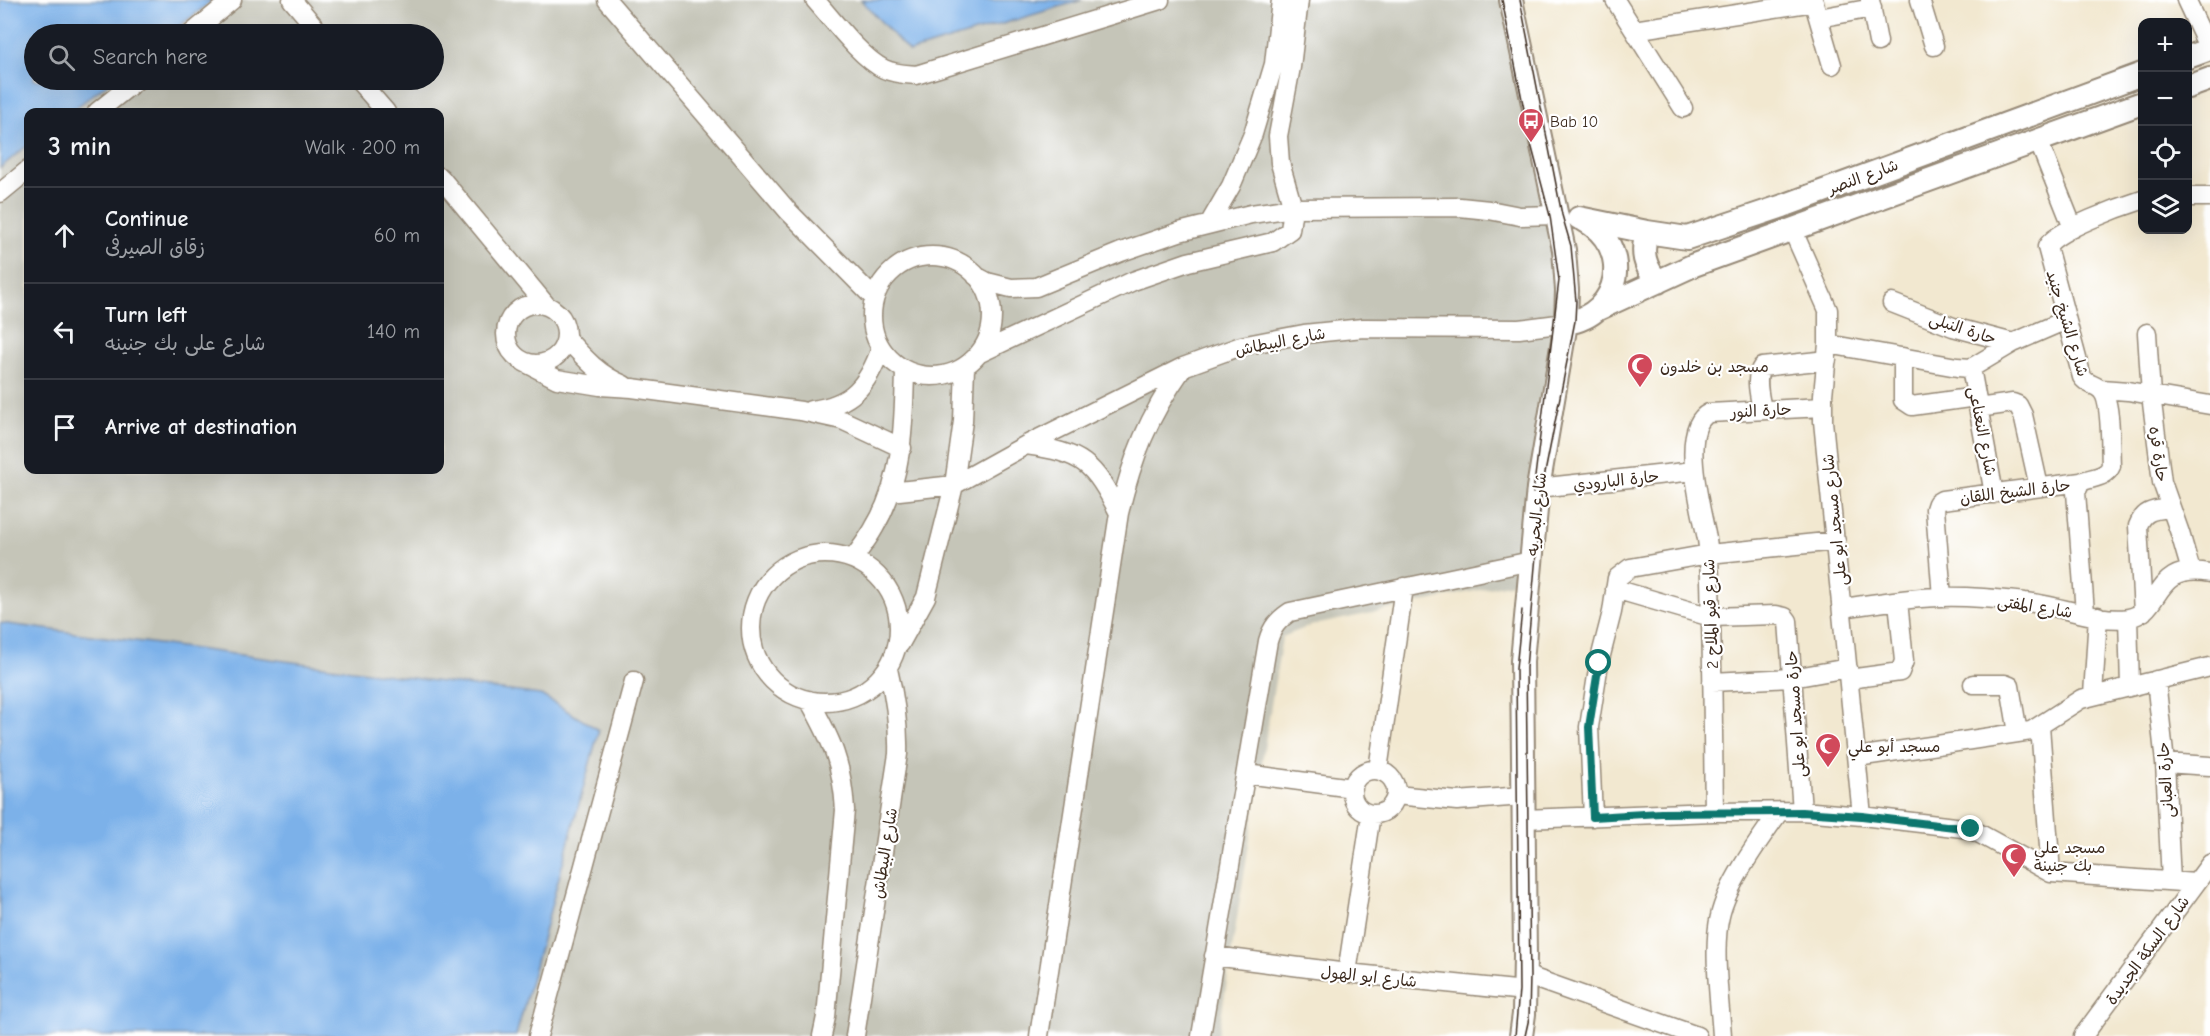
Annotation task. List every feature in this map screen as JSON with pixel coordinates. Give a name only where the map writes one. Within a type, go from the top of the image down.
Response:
[{"type":"main road","name":"شارع البحريه","points":[[1511,0],[1564,250],[1567,278],[1566,323],[1538,488],[1522,661],[1525,983],[1521,1036]]},
{"type":"main road","points":[[2192,55],[2210,49]]},
{"type":"main road","name":"شارع النصر","points":[[1557,217],[1687,238],[2138,75]]},
{"type":"main road","points":[[2192,85],[2210,79]]},
{"type":"main road","name":"شارع النصر","points":[[1566,323],[1582,319],[1598,309],[1694,265],[2138,104]]},
{"type":"main road","points":[[1557,217],[1593,225],[1604,236],[1612,250],[1616,266],[1614,282],[1608,297],[1598,309]]},
{"type":"main road","points":[[1647,232],[1643,245],[1644,259],[1649,272],[1659,282]]},
{"type":"street","points":[[202,24],[232,0]]},
{"type":"street","points":[[292,0],[312,24]]},
{"type":"street","points":[[607,0],[788,211],[874,298]]},
{"type":"street","points":[[815,0],[868,58],[882,68],[898,74],[916,75],[1160,0]]},
{"type":"street","points":[[1209,224],[1231,186],[1253,134],[1274,64],[1281,0]]},
{"type":"street","points":[[1299,0],[1291,67],[1278,136],[1280,163],[1293,208],[1290,231],[1273,242],[1216,254],[1106,292],[980,353],[965,367],[946,375],[926,376],[905,370],[892,361],[881,348],[874,332],[871,315],[874,298],[884,279],[891,272],[899,265],[919,257],[940,257],[960,263],[987,282],[1011,288],[1036,287],[1150,241],[1209,224],[1293,208],[1460,207],[1520,216],[1557,217]]},
{"type":"street","points":[[1616,0],[1683,108]]},
{"type":"street","points":[[1920,0],[1934,46]]},
{"type":"street","points":[[2186,0],[2210,49]]},
{"type":"street","points":[[1634,30],[1815,7],[1871,4],[1878,42]]},
{"type":"street","points":[[1815,7],[1832,65]]},
{"type":"street","points":[[102,108],[124,90]]},
{"type":"street","points":[[367,90],[382,108]]},
{"type":"street","points":[[2038,140],[2073,228],[2138,202]]},
{"type":"street","points":[[0,193],[24,173]]},
{"type":"street","points":[[444,182],[546,305],[560,315],[564,322],[566,338],[559,354],[543,364],[524,362]]},
{"type":"street","points":[[2192,197],[2210,197]]},
{"type":"street","name":"شارع الشيخ جنيد","points":[[2073,228],[2052,240],[2046,252],[2082,377],[2086,382],[2101,389],[2107,398],[2111,466],[2102,476],[2080,482]]},
{"type":"street","name":"شارع مسجد ابو على","points":[[1793,231],[1828,310],[1828,352],[1823,407],[1862,816]]},
{"type":"street","points":[[976,276],[987,293],[992,314],[989,334],[980,353]]},
{"type":"street","name":"حارة النبلى","points":[[1892,303],[1953,327],[2013,343],[2066,320]]},
{"type":"street","points":[[546,305],[525,306],[515,311],[506,330],[507,341],[516,357],[557,378],[600,386],[632,388],[801,411],[842,420],[902,448]]},
{"type":"street","name":"شارع البيطاش","points":[[954,485],[1026,445],[1183,367],[1241,346],[1304,334],[1363,328],[1519,329],[1566,323]]},
{"type":"street","name":"حارة قره","points":[[2147,333],[2151,395],[2162,482],[2191,571]]},
{"type":"street","points":[[566,338],[591,366],[609,378],[632,388]]},
{"type":"street","points":[[1762,410],[1758,378],[1758,372],[1762,367],[1828,352],[1903,357],[1971,368],[2013,343]]},
{"type":"street","points":[[801,411],[825,408],[842,401],[860,389],[872,372],[881,348]]},
{"type":"street","points":[[1903,357],[1903,400],[1907,404],[1912,406],[1977,403],[2018,405],[2023,416],[2039,487]]},
{"type":"street","points":[[897,648],[900,627],[896,605],[887,586],[872,570],[853,559],[832,553],[810,554],[790,562],[772,575],[759,592],[752,612],[750,634],[755,655],[766,673],[780,688],[809,700],[831,702],[853,697],[872,686],[888,669],[897,648],[926,597],[954,485],[963,421],[965,367]]},
{"type":"street","points":[[1039,1036],[1119,513],[1130,467],[1140,441],[1157,407],[1183,367]]},
{"type":"street","name":"شارع النعناعى","points":[[1971,368],[1994,494]]},
{"type":"street","points":[[853,559],[874,529],[890,492],[902,448],[905,370]]},
{"type":"street","points":[[2101,389],[2210,405]]},
{"type":"street","name":"حارة النور","points":[[1702,418],[1709,413],[1823,407]]},
{"type":"street","name":"شارع قبو الملاح 2","points":[[1702,418],[1698,426],[1694,450],[1694,471],[1709,554],[1714,812]]},
{"type":"street","points":[[1026,445],[1055,449],[1082,460],[1102,481],[1119,513]]},
{"type":"street","name":"حارة البارودي","points":[[1538,488],[1694,471]]},
{"type":"street","points":[[2080,482],[2076,492],[2091,615],[2092,695]]},
{"type":"street","name":"حارة الشيخ اللقان","points":[[1942,597],[1936,503],[1942,500],[2080,482]]},
{"type":"street","points":[[890,492],[954,485]]},
{"type":"street","points":[[2130,686],[2138,526],[2141,519],[2151,510],[2170,508]]},
{"type":"street","points":[[1593,817],[1589,727],[1599,663],[1619,581],[1630,568],[1709,554],[1836,541]]},
{"type":"street","points":[[1201,1036],[1268,641],[1272,629],[1279,619],[1290,612],[1531,561]]},
{"type":"street","points":[[2135,615],[2164,584],[2177,574],[2191,571],[2210,573]]},
{"type":"street","points":[[1619,581],[1711,617]]},
{"type":"street","points":[[1378,770],[1404,587]]},
{"type":"street","name":"شارع المفتى","points":[[1842,608],[1942,597],[2026,602],[2091,615],[2135,615]]},
{"type":"street","points":[[1713,682],[1900,672],[1904,662],[1898,601]]},
{"type":"street","name":"حارة مسجد ابو على","points":[[1711,617],[1776,615],[1785,617],[1788,625],[1802,812]]},
{"type":"street","points":[[1857,757],[2018,734],[2040,726],[2063,709],[2092,695],[2210,667]]},
{"type":"street","name":"شارع البيطاش","points":[[855,1036],[898,754],[899,728],[896,701],[888,669]]},
{"type":"street","name":"حارة العبانى","points":[[2156,680],[2165,763],[2171,881]]},
{"type":"street","points":[[538,1036],[634,681]]},
{"type":"street","points":[[1973,684],[2010,686],[2018,734]]},
{"type":"street","points":[[809,700],[836,754],[843,782],[845,810],[826,1017],[822,1036]]},
{"type":"street","points":[[2040,726],[2051,873]]},
{"type":"street","points":[[2165,763],[2210,766]]},
{"type":"street","points":[[1378,770],[1388,775],[1395,784],[1396,795],[1392,806],[1382,813],[1371,814],[1360,809],[1354,800],[1353,788],[1357,778],[1367,771],[1378,770]]},
{"type":"street","points":[[1246,774],[1353,788]]},
{"type":"street","points":[[1396,795],[1457,801],[1523,796]]},
{"type":"street","points":[[1523,819],[1714,812],[1802,812],[1862,816],[1971,829],[2051,873],[2196,883]]},
{"type":"street","points":[[1722,1036],[1717,933],[1720,915],[1727,895],[1779,812]]},
{"type":"street","points":[[1347,974],[1371,814]]},
{"type":"street","name":"شارع السكة الجديدة","points":[[2084,1036],[2210,864]]},
{"type":"street","name":"شارع ابو الهول","points":[[1214,956],[1347,974],[1525,983],[1647,1028],[1697,1036]]},
{"type":"shaded area","points":[[213,0],[861,0],[909,52],[1082,0],[1518,0],[1568,247],[1531,579],[1310,626],[1282,637],[1218,1036],[516,1036],[599,730],[541,694],[0,623],[0,168],[24,148],[24,474],[444,474],[444,108],[75,108],[99,90],[444,90],[444,24],[182,24]]},
{"type":"water","points":[[0,0],[213,0],[182,24],[24,24],[24,90],[99,90],[75,108],[24,108],[24,148],[0,168]]},
{"type":"water","points":[[861,0],[1082,0],[909,52]]},
{"type":"water","points":[[0,623],[541,695],[599,730],[516,1036],[0,1036]]},
{"type":"tram line","points":[[1502,0],[1531,144],[1550,216],[1559,280],[1533,493]]},
{"type":"tram line","points":[[1520,0],[1562,215],[1571,246],[1576,301],[1575,321],[1542,488],[1526,668],[1530,976],[1529,1018],[1525,1036]]},
{"type":"tram line","points":[[1515,1036],[1519,990],[1516,669],[1522,610]]},
{"type":"place","name":"Bab 10","points":[[1531,144]]},
{"type":"place","name":"مسجد بن خلدون","points":[[1640,389]]},
{"type":"place","name":"مسجد أبو علي","points":[[1828,769]]},
{"type":"place","name":"مسجد على بك جنينة","points":[[2014,879]]},
{"type":"route","points":[[1599,663],[1589,727],[1593,817],[1661,813],[1802,812],[1862,816],[1971,829]]}]
